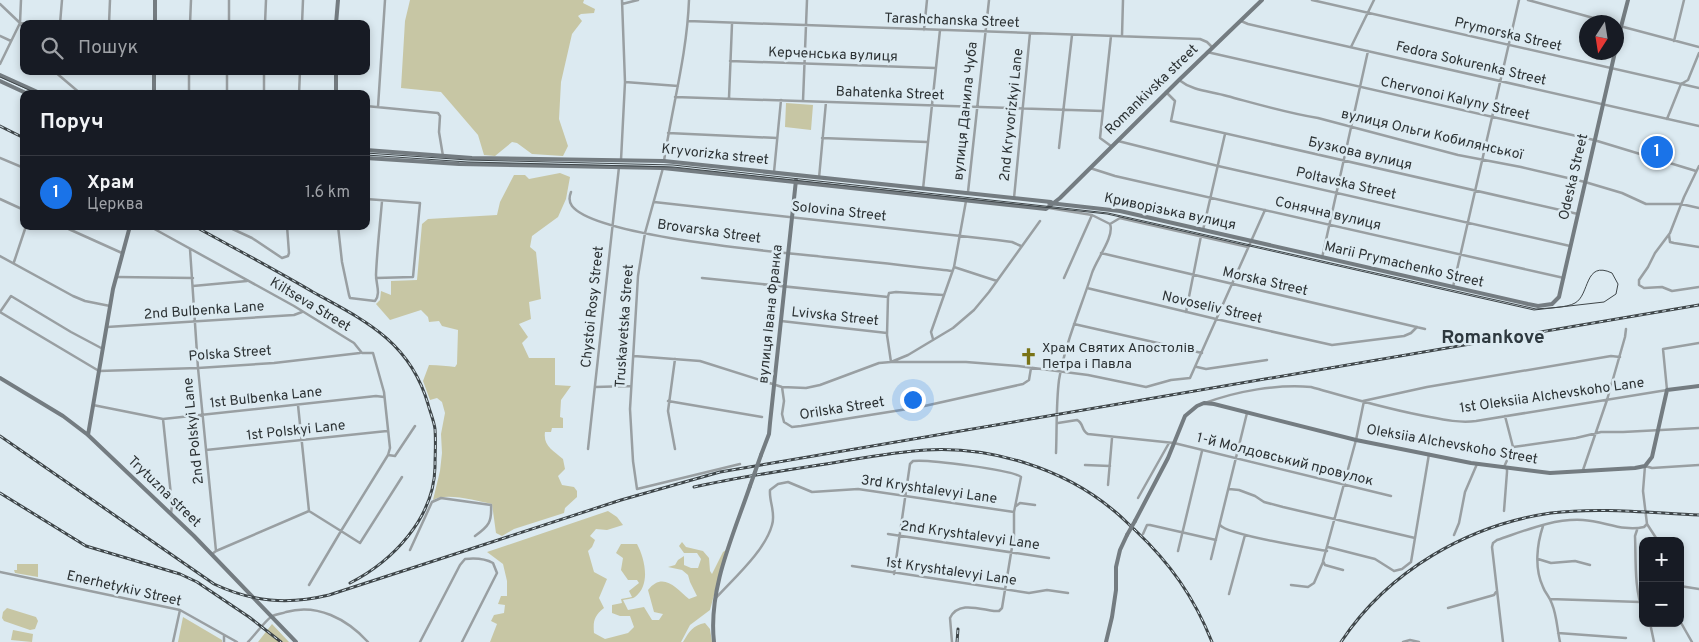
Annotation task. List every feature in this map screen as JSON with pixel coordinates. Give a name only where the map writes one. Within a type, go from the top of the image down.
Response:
[{"type":"street","points":[[20,20],[21,0]]},
{"type":"street","points":[[60,20],[62,0]]},
{"type":"street","points":[[109,20],[110,0]]},
{"type":"street","points":[[155,0],[155,20]]},
{"type":"street","points":[[190,20],[191,0]]},
{"type":"street","points":[[229,0],[229,20]]},
{"type":"street","points":[[266,0],[266,20]]},
{"type":"street","points":[[302,20],[303,0]]},
{"type":"street","points":[[336,20],[338,0]]},
{"type":"street","points":[[378,107],[385,0]]},
{"type":"street","points":[[621,160],[625,82],[622,2],[638,0]]},
{"type":"street","points":[[664,161],[678,86],[688,21],[689,0]]},
{"type":"street","points":[[804,101],[807,0]]},
{"type":"street","points":[[924,30],[927,0]]},
{"type":"street","name":"вулиця Данила Чуба","points":[[968,194],[989,0]]},
{"type":"street","points":[[1122,36],[1123,0]]},
{"type":"street","name":"Romankivska street","points":[[1060,198],[1262,0]]},
{"type":"street","name":"Prymorska Street","points":[[1312,0],[1699,88]]},
{"type":"street","points":[[1351,47],[1374,0]]},
{"type":"street","points":[[1453,288],[1519,0]]},
{"type":"street","points":[[1528,0],[1583,15]]},
{"type":"street","points":[[1624,17],[1628,0]]},
{"type":"street","points":[[1674,41],[1684,0]]},
{"type":"street","points":[[0,4],[20,23],[0,64]]},
{"type":"street","name":"Fedora Sokurenka Street","points":[[1240,20],[1248,24],[1699,126]]},
{"type":"street","name":"Tarashchanska Street","points":[[688,21],[1200,39],[1212,47]]},
{"type":"street","points":[[729,98],[732,24]]},
{"type":"street","points":[[1624,27],[1699,47]]},
{"type":"street","points":[[923,189],[940,30]]},
{"type":"street","name":"2nd Kryvorizkyi Lane","points":[[1013,200],[1030,33]]},
{"type":"street","points":[[1059,148],[1072,34]]},
{"type":"street","points":[[0,36],[11,41]]},
{"type":"street","points":[[1111,36],[1100,138],[1111,146]]},
{"type":"street","points":[[1322,258],[1368,51]]},
{"type":"street","name":"Chervonoi Kalyny Street","points":[[1207,52],[1594,140],[1695,173],[1699,177]]},
{"type":"street","points":[[1667,119],[1680,84],[1688,80],[1699,53]]},
{"type":"street","name":"Odeska Street","points":[[1552,304],[1559,297],[1564,278],[1613,60]]},
{"type":"street","name":"Керченська вулиця","points":[[730,61],[935,68]]},
{"type":"street","points":[[0,75],[33,90]]},
{"type":"street","points":[[59,75],[76,90]]},
{"type":"street","points":[[154,75],[154,90]]},
{"type":"street","points":[[189,75],[189,90]]},
{"type":"street","points":[[226,90],[227,75]]},
{"type":"street","points":[[264,75],[264,90]]},
{"type":"street","points":[[299,90],[300,75]]},
{"type":"street","points":[[336,75],[336,90]]},
{"type":"street","name":"вулиця Ольги Кобилянської","points":[[1179,80],[1189,87],[1198,90],[1222,94],[1302,116],[1318,118],[1482,160],[1585,182],[1622,193],[1646,204],[1681,204],[1699,208]]},
{"type":"street","points":[[0,81],[20,90]]},
{"type":"street","points":[[625,82],[678,86]]},
{"type":"street","name":"Бузкова вулиця","points":[[1166,92],[1175,101],[1171,121],[1578,214]]},
{"type":"street","name":"Bahatenka Street","points":[[675,97],[1103,110]]},
{"type":"street","points":[[774,172],[781,100]]},
{"type":"street","points":[[820,178],[826,102]]},
{"type":"street","points":[[370,106],[434,111],[438,113],[440,116],[439,132],[443,156]]},
{"type":"street","points":[[668,134],[777,138]]},
{"type":"street","points":[[1203,230],[1225,134]]},
{"type":"street","points":[[822,138],[927,142]]},
{"type":"street","name":"Poltavska Street","points":[[1117,141],[1218,166],[1570,246]]},
{"type":"street","name":"Kryvorizka street","points":[[370,150],[472,158],[664,161],[1013,200],[1052,203],[1060,198]]},
{"type":"street","points":[[0,158],[20,166]]},
{"type":"street","name":"Kryvorizka street","points":[[370,158],[468,164],[663,168],[1043,209],[1048,208]]},
{"type":"street","points":[[1699,166],[1681,204],[1669,239],[1674,243],[1699,247]]},
{"type":"street","name":"Chystoi Rosy Street","points":[[588,449],[619,167]]},
{"type":"street","name":"Сонячна вулиця","points":[[1090,167],[1115,176],[1564,278]]},
{"type":"street","name":"Truskavetska Street","points":[[663,168],[645,233],[638,276],[630,409],[637,489],[740,464]]},
{"type":"street","name":"вулиця Івана Франка","points":[[714,642],[712,625],[714,600],[730,542],[768,434],[796,175]]},
{"type":"street","name":"Brovarska Street","points":[[572,192],[570,202],[579,212],[612,225],[645,233],[706,244],[953,269],[997,281]]},
{"type":"street","points":[[0,199],[20,208]]},
{"type":"street","points":[[370,200],[420,203],[413,277],[376,278]]},
{"type":"street","name":"вулиця Данила Чуба","points":[[933,339],[931,332],[953,269],[966,200]]},
{"type":"street","points":[[338,230],[342,262],[350,298],[375,301],[378,291],[376,278],[382,201]]},
{"type":"street","name":"Solovina Street","points":[[654,202],[1012,242],[1021,246]]},
{"type":"street","points":[[1052,203],[1048,208],[1092,215],[1110,224]]},
{"type":"street","name":"Криворізька вулиця","points":[[1052,203],[1120,211],[1250,241]]},
{"type":"street","points":[[634,356],[700,361],[774,385],[806,388],[820,385],[879,363],[891,362],[966,362],[1031,368],[1061,371],[1146,387],[1171,380],[1190,378],[1265,210]]},
{"type":"street","points":[[1064,278],[1092,215]]},
{"type":"street","points":[[1110,224],[1120,218],[1248,247]]},
{"type":"street","points":[[891,362],[908,355],[962,322],[997,281],[1040,220]]},
{"type":"street","points":[[1056,453],[1058,423],[1056,410],[1061,371],[1074,324],[1093,270],[1111,230],[1110,224]]},
{"type":"street","points":[[14,262],[25,230]]},
{"type":"street","points":[[71,230],[122,253]]},
{"type":"street","points":[[88,435],[115,277],[129,230]]},
{"type":"street","name":"Kiltseva Street","points":[[156,230],[302,312],[356,346],[362,352],[372,353],[384,392],[390,448],[388,455]]},
{"type":"street","points":[[235,230],[252,238],[282,258],[288,256],[287,230]]},
{"type":"street","points":[[1670,233],[1638,280],[1640,285],[1644,288],[1662,287],[1672,291],[1699,287]]},
{"type":"street","points":[[1186,312],[1192,275],[1202,236]]},
{"type":"street","name":"Marii Prymachenko Street","points":[[1250,241],[1528,304],[1552,304]]},
{"type":"street","name":"2nd Polskyi Lane","points":[[190,249],[198,368],[216,551]]},
{"type":"street","name":"Morska Street","points":[[1101,253],[1425,329]]},
{"type":"street","points":[[0,256],[14,262],[72,296],[85,301],[110,306]]},
{"type":"street","points":[[115,277],[193,278]]},
{"type":"street","points":[[702,278],[888,297]]},
{"type":"street","points":[[193,286],[249,281]]},
{"type":"street","name":"Novoseliv Street","points":[[1087,288],[1332,345],[1404,336],[1411,333],[1417,327]]},
{"type":"street","points":[[891,362],[887,333],[888,297],[890,293],[943,295]]},
{"type":"street","points":[[99,371],[0,312],[11,296],[93,345],[103,349]]},
{"type":"street","name":"2nd Bulbenka Lane","points":[[107,327],[294,315],[302,312]]},
{"type":"street","name":"Lvivska Street","points":[[781,321],[887,333]]},
{"type":"street","points":[[1074,324],[1202,353]]},
{"type":"street","points":[[1582,470],[1607,400],[1626,329]]},
{"type":"street","points":[[1655,537],[1647,524],[1643,491],[1645,466],[1652,456],[1667,390],[1663,349],[1699,343]]},
{"type":"street","points":[[352,353],[356,346]]},
{"type":"street","name":"Polska Street","points":[[99,371],[198,368],[274,363],[362,352]]},
{"type":"street","points":[[1291,585],[1308,587],[1314,583],[1324,561],[1356,440],[1363,401],[1426,387],[1611,356],[1620,357]]},
{"type":"street","points":[[675,359],[668,401],[675,449]]},
{"type":"street","points":[[1196,366],[1206,369],[1267,360]]},
{"type":"street","name":"Orilska Street","points":[[782,387],[784,401],[782,418],[784,422],[792,427],[920,407],[1022,384],[1029,380],[1031,368]]},
{"type":"street","name":"Trytuzna street","points":[[0,378],[63,416],[88,435],[212,554],[296,642]]},
{"type":"street","points":[[595,387],[631,386]]},
{"type":"street","name":"1st Oleksiia Alchevskoho Lane","points":[[1204,403],[1238,392],[1300,386],[1311,387],[1396,410],[1464,422],[1699,386]]},
{"type":"street","name":"1st Bulbenka Lane","points":[[93,405],[163,419],[298,404],[384,397]]},
{"type":"street","points":[[668,401],[762,418]]},
{"type":"street","points":[[1106,642],[1112,617],[1116,590],[1116,567],[1120,550],[1174,443],[1185,416],[1204,403]]},
{"type":"street","name":"Oleksiia Alchevskoho Street","points":[[1204,403],[1356,440],[1477,464],[1550,473],[1645,466],[1652,468],[1699,465]]},
{"type":"street","points":[[298,404],[310,511]]},
{"type":"street","points":[[1211,559],[1221,529],[1220,525],[1247,412]]},
{"type":"street","points":[[1504,511],[1507,469],[1504,467],[1513,447],[1505,416]]},
{"type":"street","points":[[163,419],[172,505],[171,514]]},
{"type":"street","name":"1-й Молдовський провулок","points":[[1058,423],[1077,420],[1082,425],[1086,434],[1174,443],[1391,496]]},
{"type":"street","points":[[309,585],[388,455],[395,456],[415,426]]},
{"type":"street","points":[[1513,447],[1576,438],[1596,433],[1699,428]]},
{"type":"street","name":"1st Polskyi Lane","points":[[206,450],[387,431]]},
{"type":"street","points":[[1108,485],[1112,438]]},
{"type":"street","points":[[1138,498],[1169,443]]},
{"type":"street","points":[[1178,552],[1202,450]]},
{"type":"street","points":[[1221,529],[1372,558],[1391,570],[1399,570],[1412,560],[1428,454]]},
{"type":"street","points":[[894,574],[910,464],[913,461],[954,464],[1015,473],[1021,477],[1014,512],[1015,522],[1003,605],[999,611],[956,608],[950,618],[952,642]]},
{"type":"street","points":[[1454,535],[1465,492],[1477,464]]},
{"type":"street","points":[[1085,465],[1110,466]]},
{"type":"street","points":[[310,511],[360,543],[402,477]]},
{"type":"street","name":"3rd Kryshtalevyi Lane","points":[[714,600],[757,553],[768,534],[773,518],[769,492],[771,488],[788,482],[812,492],[858,489],[1014,512]]},
{"type":"street","points":[[1229,489],[1255,496],[1267,503],[1415,538]]},
{"type":"street","points":[[410,550],[432,502],[438,498],[491,505],[489,524],[486,529],[475,536]]},
{"type":"street","points":[[1016,506],[1020,503],[1035,505]]},
{"type":"street","points":[[212,554],[310,511]]},
{"type":"street","points":[[1503,642],[1493,543],[1497,540],[1554,522],[1584,520],[1638,529],[1647,524]]},
{"type":"street","points":[[1143,534],[1147,525],[1216,540]]},
{"type":"street","points":[[1544,526],[1538,540],[1537,558],[1540,580],[1550,599],[1560,642]]},
{"type":"street","points":[[1638,529],[1635,531],[1635,536],[1639,589]]},
{"type":"street","name":"2nd Kryshtalevyi Lane","points":[[888,534],[1049,558]]},
{"type":"street","points":[[1229,594],[1245,534]]},
{"type":"street","points":[[420,642],[460,565],[465,560],[473,558],[488,561],[493,563],[497,573],[462,642]]},
{"type":"street","points":[[1537,558],[1540,561],[1551,563],[1575,561],[1590,564]]},
{"type":"street","points":[[1324,561],[1325,565],[1343,570]]},
{"type":"street","name":"1st Kryshtalevyi Lane","points":[[852,566],[894,574],[1029,593],[1048,590],[1068,593]]},
{"type":"street","name":"Enerhetykiv Street","points":[[0,572],[180,610],[238,642]]},
{"type":"street","points":[[1684,587],[1699,589]]},
{"type":"street","points":[[1448,608],[1494,595],[1497,591]]},
{"type":"street","points":[[1550,599],[1639,602]]},
{"type":"street","points":[[248,642],[272,616],[299,609],[312,609],[334,616],[356,630],[368,642]]},
{"type":"street","points":[[173,642],[180,610]]},
{"type":"street","points":[[1651,627],[1654,642]]},
{"type":"street","points":[[1683,627],[1692,642]]},
{"type":"street","points":[[1558,633],[1626,638]]},
{"type":"street","points":[[224,635],[224,642]]},
{"type":"street","points":[[1403,642],[1410,640],[1419,642]]},
{"type":"green space","points":[[410,0],[584,0],[583,3],[595,9],[594,13],[578,16],[582,21],[572,34],[561,82],[559,119],[568,146],[563,156],[532,154],[517,143],[512,142],[495,156],[484,155],[478,135],[441,92],[401,88],[405,21]]},
{"type":"green space","points":[[786,103],[813,105],[811,130],[785,127]]},
{"type":"green space","points":[[560,173],[570,177],[566,199],[558,217],[532,236],[530,247],[536,252],[541,299],[529,302],[531,319],[519,324],[528,337],[522,343],[529,358],[555,358],[555,385],[571,386],[561,400],[560,417],[563,418],[563,428],[552,428],[551,432],[545,432],[545,437],[547,444],[563,459],[565,469],[558,476],[562,485],[574,487],[577,491],[577,497],[565,508],[564,513],[514,529],[502,536],[496,533],[492,504],[453,497],[433,500],[440,471],[442,453],[441,434],[445,413],[442,402],[437,398],[430,400],[423,381],[429,365],[455,367],[457,364],[458,330],[442,326],[439,321],[429,322],[428,317],[421,310],[390,320],[376,304],[380,300],[381,291],[391,295],[391,281],[417,280],[422,224],[428,219],[497,215],[500,202],[514,175],[525,175],[529,179]]},
{"type":"green space","points":[[608,511],[617,517],[623,525],[607,530],[596,529],[590,536],[595,540],[588,551],[594,572],[607,579],[599,598],[604,608],[595,619],[594,633],[605,639],[628,633],[634,627],[630,616],[620,616],[612,613],[612,605],[622,603],[621,599],[632,597],[629,591],[639,583],[637,580],[628,580],[621,570],[623,558],[616,553],[621,544],[637,544],[645,572],[645,579],[640,592],[634,598],[623,600],[628,610],[644,607],[652,620],[659,620],[663,614],[654,612],[648,590],[654,584],[659,582],[669,583],[689,599],[697,596],[688,575],[682,570],[668,567],[675,565],[684,556],[684,565],[698,568],[701,559],[697,553],[684,553],[679,546],[682,542],[686,547],[703,551],[709,558],[712,574],[723,552],[726,550],[710,610],[690,625],[681,642],[490,642],[497,624],[491,621],[494,615],[504,613],[505,605],[498,604],[501,596],[507,596],[507,581],[503,564],[487,552]]},
{"type":"green space","points":[[17,564],[38,564],[38,577],[15,573],[14,570],[17,570]]},
{"type":"green space","points":[[7,608],[36,617],[38,621],[35,629],[30,630],[4,621],[2,618],[3,612]]},
{"type":"green space","points":[[183,617],[222,640],[222,642],[178,642]]},
{"type":"green space","points":[[705,623],[710,629],[712,642],[683,642],[694,627]]},
{"type":"green space","points":[[272,624],[289,642],[258,642]]},
{"type":"green space","points":[[13,630],[33,634],[32,642],[11,640]]},
{"type":"tram line","points":[[0,77],[29,90]]},
{"type":"tram line","points":[[370,153],[468,160],[673,165],[1108,213],[1536,309],[1557,307]]},
{"type":"tram line","points":[[370,155],[468,162],[673,167],[1107,214],[1534,310],[1557,307]]},
{"type":"tram line","points":[[1603,270],[1612,273],[1618,284],[1616,294],[1604,302],[1564,307],[1571,305],[1580,299],[1592,275],[1597,271],[1603,270]]},
{"type":"tram line","points":[[1557,307],[1564,307]]},
{"type":"tram line","points":[[1557,307],[1564,307]]},
{"type":"railway","points":[[0,126],[20,136]]},
{"type":"railway","points":[[201,230],[368,324],[398,349],[410,364],[420,383],[435,429],[433,486],[427,504],[419,520],[396,550],[366,574],[350,583]]},
{"type":"railway","points":[[0,436],[214,584],[242,595],[256,598],[285,601],[299,600],[329,595],[621,500],[720,472],[1699,305]]},
{"type":"railway","points":[[694,487],[780,471],[926,450],[975,452],[1025,463],[1072,482],[1093,495],[1116,512],[1148,542],[1189,595],[1212,642]]},
{"type":"railway","points":[[0,493],[86,546],[180,574],[197,582],[249,617],[281,642]]},
{"type":"railway","points":[[1341,642],[1360,617],[1406,573],[1432,555],[1460,540],[1490,528],[1520,519],[1569,511],[1625,511],[1699,515]]},
{"type":"railway","points":[[957,642],[958,629]]},
{"type":"place","name":"Храм","points":[[1657,152]]},
{"type":"place","name":"Храм Святих Апостолів Петра і Павла","points":[[1028,356]]},
{"type":"district","name":"Romankove","points":[[1493,338]]}]
